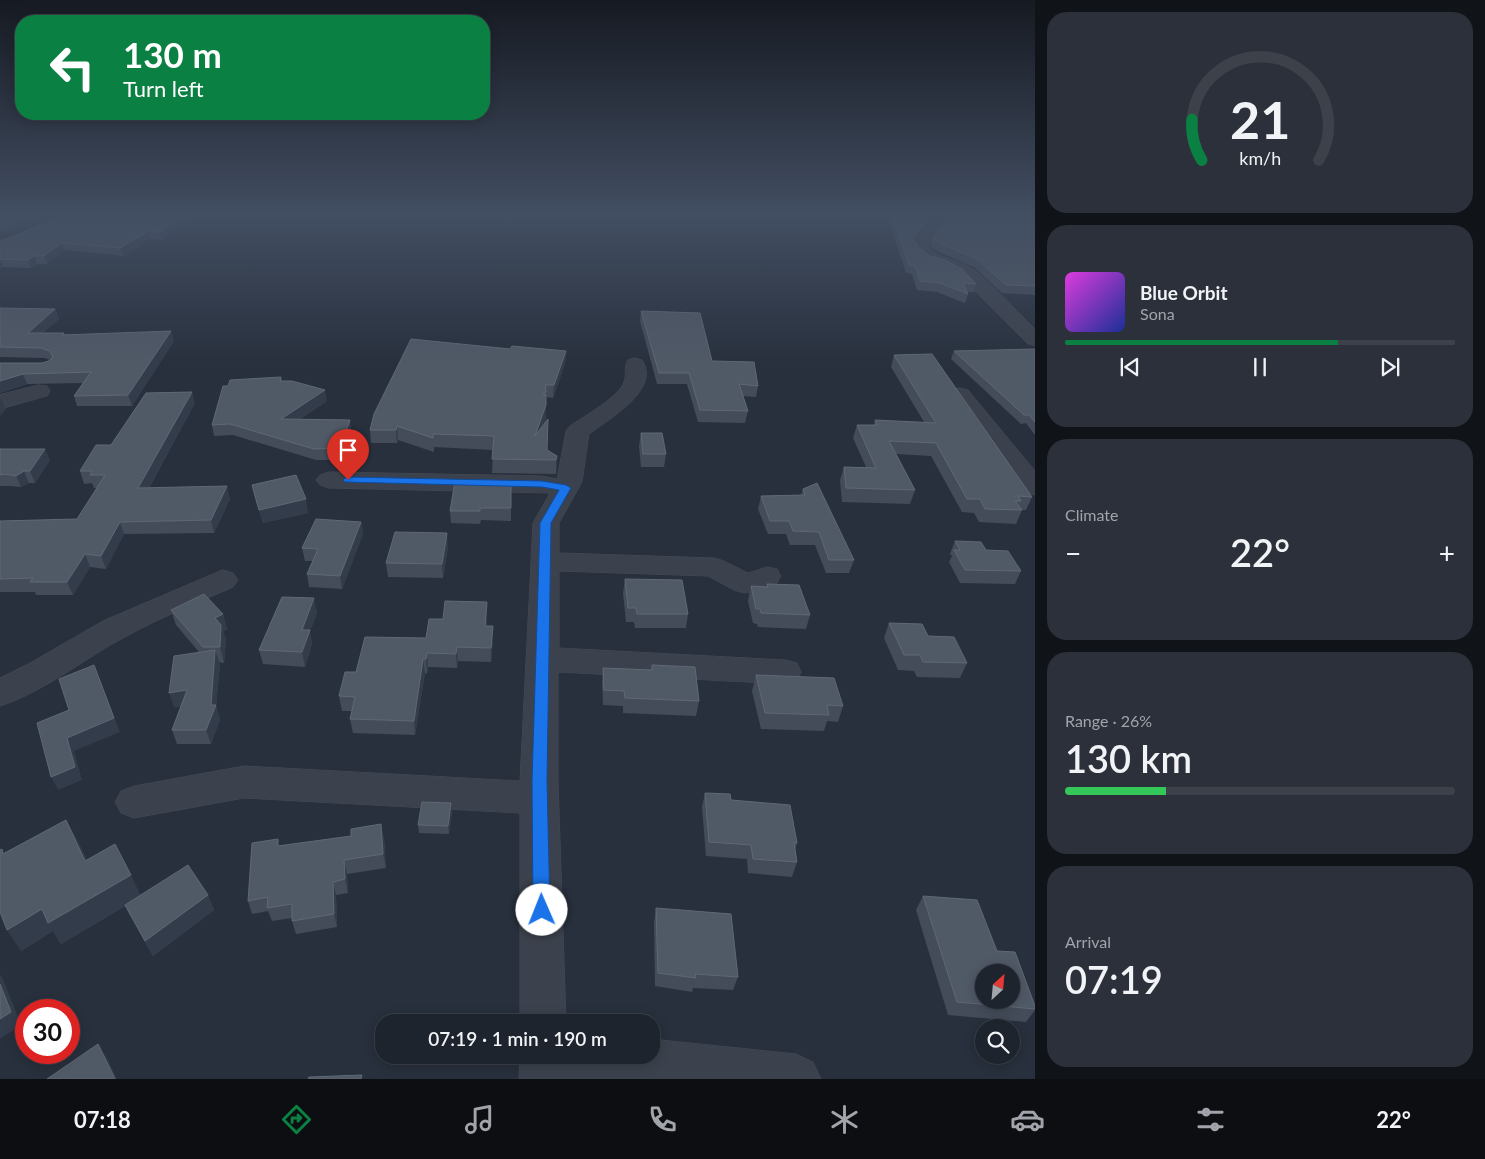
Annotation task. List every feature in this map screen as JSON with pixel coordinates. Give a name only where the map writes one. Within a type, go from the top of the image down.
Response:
[{"type":"street","points":[[949,263],[966,272],[1035,340]]},
{"type":"street","points":[[544,1014],[540,798],[546,523],[569,482],[578,431],[626,396],[635,382],[635,364]]},
{"type":"street","points":[[0,402],[38,392]]},
{"type":"street","points":[[960,394],[1035,487]]},
{"type":"street","points":[[329,480],[542,484],[566,488]]},
{"type":"street","points":[[545,562],[714,567],[744,583],[759,582],[767,576]]},
{"type":"street","points":[[0,693],[42,672],[114,630],[223,580]]},
{"type":"street","points":[[542,659],[785,672]]},
{"type":"street","points":[[134,802],[244,782],[540,798]]},
{"type":"street","points":[[544,1064],[544,1079]]},
{"type":"street","points":[[655,1064],[796,1079]]},
{"type":"building","points":[[908,263],[951,263],[962,269],[976,284],[963,283],[968,294],[940,283],[920,281],[915,266]]},
{"type":"building","points":[[982,263],[1035,263],[1035,286],[1006,285]]},
{"type":"building","points":[[0,308],[55,309],[28,333],[64,333],[62,335],[171,331],[128,395],[74,396],[91,372],[23,374],[0,381],[0,363],[42,363],[49,361],[53,357],[50,351],[41,348],[0,347]]},
{"type":"building","points":[[641,311],[700,313],[712,361],[754,362],[758,386],[739,384],[748,411],[700,410],[689,373],[659,373]]},
{"type":"building","points":[[411,339],[510,349],[512,346],[566,351],[554,385],[545,385],[546,392],[543,394],[546,395],[546,405],[535,436],[548,419],[547,450],[557,456],[556,460],[492,459],[494,436],[433,434],[433,438],[397,426],[396,430],[370,430],[374,414]]},
{"type":"building","points":[[1035,349],[1035,422],[1029,415],[1024,415],[954,351]]},
{"type":"building","points":[[932,354],[1032,497],[1018,496],[1021,501],[1015,501],[1022,510],[985,509],[980,499],[967,499],[936,443],[889,441],[915,490],[846,488],[844,467],[876,468],[857,425],[877,425],[875,420],[936,423],[894,355]]},
{"type":"building","points":[[281,377],[280,381],[292,381],[325,390],[281,419],[350,420],[340,448],[314,449],[230,424],[212,425],[223,386],[228,386],[230,380]]},
{"type":"building","points":[[192,392],[138,488],[227,486],[211,520],[120,522],[101,556],[85,554],[67,582],[30,582],[33,578],[0,579],[0,521],[77,519],[105,475],[90,475],[92,471],[80,471],[96,445],[111,445],[146,393]]},
{"type":"building","points":[[641,433],[662,433],[666,454],[643,454]]},
{"type":"building","points":[[0,449],[45,449],[30,471],[24,471],[16,476],[0,475]]},
{"type":"building","points":[[296,475],[306,499],[259,510],[252,485]]},
{"type":"building","points":[[455,481],[511,482],[511,508],[480,508],[480,511],[450,511]]},
{"type":"building","points":[[817,483],[854,560],[829,560],[819,532],[793,531],[789,521],[770,521],[761,496],[805,495],[803,489]]},
{"type":"building","points":[[316,519],[361,522],[340,576],[307,574],[318,549],[302,548]]},
{"type":"building","points":[[395,532],[447,533],[442,564],[386,563]]},
{"type":"building","points":[[955,541],[981,542],[986,550],[1008,551],[1021,571],[965,570],[954,550],[960,550]]},
{"type":"building","points":[[625,579],[682,580],[688,614],[637,614],[636,608],[628,608]]},
{"type":"building","points":[[767,584],[799,585],[810,615],[761,613],[760,609],[756,609],[751,586],[768,587]]},
{"type":"building","points":[[204,594],[223,614],[215,618],[221,625],[220,647],[203,647],[171,610]]},
{"type":"building","points":[[282,597],[314,598],[302,630],[310,630],[302,652],[259,650]]},
{"type":"building","points":[[445,601],[487,602],[485,626],[493,626],[491,648],[457,647],[456,654],[427,653],[426,659],[423,659],[414,721],[350,719],[355,697],[339,696],[345,672],[356,672],[365,637],[426,638],[429,619],[443,619]]},
{"type":"building","points":[[889,623],[922,624],[928,636],[954,637],[967,663],[923,662],[920,655],[904,655]]},
{"type":"building","points":[[215,650],[211,705],[216,705],[206,730],[172,730],[187,690],[169,693],[174,656]]},
{"type":"building","points":[[94,665],[114,718],[67,738],[75,767],[51,777],[37,723],[69,710],[59,679]]},
{"type":"building","points":[[652,665],[695,667],[699,701],[625,698],[624,691],[604,690],[603,668],[652,670]]},
{"type":"building","points":[[756,675],[834,678],[843,706],[827,705],[829,715],[765,713]]},
{"type":"building","points":[[705,793],[730,794],[731,800],[790,805],[797,843],[794,843],[797,862],[753,859],[751,845],[709,842]]},
{"type":"building","points":[[422,802],[451,803],[448,826],[418,825]]},
{"type":"building","points":[[66,820],[85,861],[115,844],[131,875],[48,923],[42,909],[7,930],[0,912],[0,850],[2,849],[3,854]]},
{"type":"building","points":[[381,824],[383,854],[344,860],[345,879],[333,882],[334,914],[292,921],[292,904],[267,908],[268,897],[248,901],[252,843],[278,839],[278,846],[351,836],[351,829]]},
{"type":"building","points":[[188,865],[208,895],[145,941],[125,905]]},
{"type":"building","points":[[923,896],[977,900],[997,951],[1015,952],[1019,964],[975,964],[975,1004],[957,1002]]},
{"type":"building","points":[[656,908],[731,914],[738,977],[695,974],[696,978],[658,973]]},
{"type":"building","points":[[1020,966],[1035,1006],[1035,1009],[1020,1008]]},
{"type":"building","points":[[0,984],[11,1012],[0,1019]]},
{"type":"building","points":[[98,1044],[115,1079],[47,1079],[69,1064],[80,1064],[80,1056]]},
{"type":"building","points":[[362,1075],[361,1079],[308,1079],[309,1077]]},
{"type":"route","points":[[348,480],[542,484],[566,488],[546,523],[539,781],[542,910]]}]
